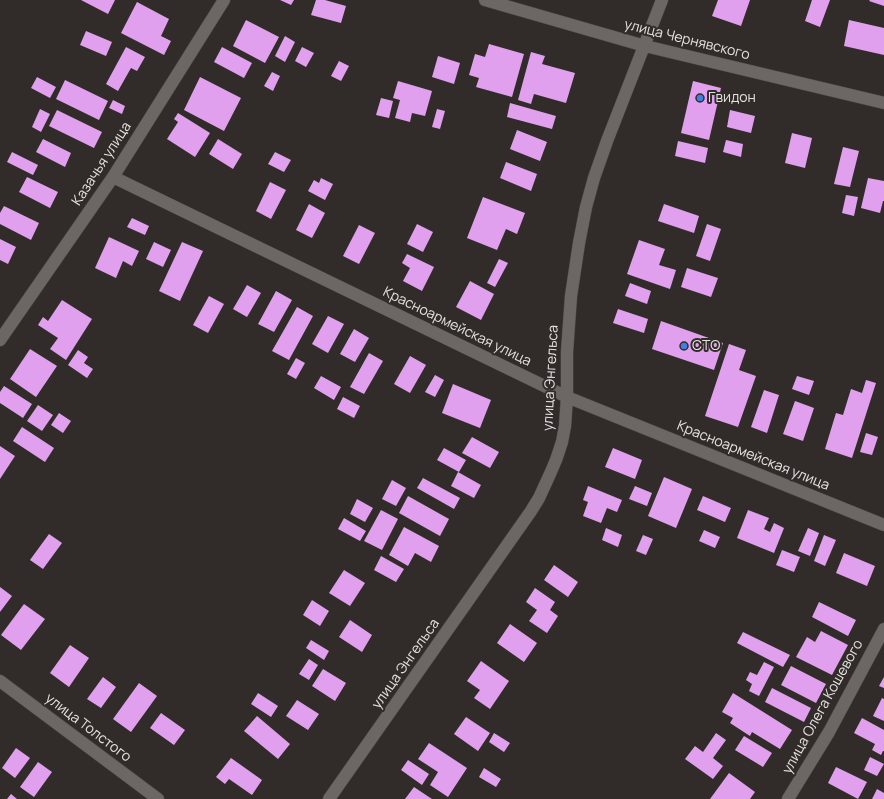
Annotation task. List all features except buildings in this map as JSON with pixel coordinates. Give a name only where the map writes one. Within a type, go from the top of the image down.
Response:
[{"type":"street","name":"Казачья улица","points":[[0,340],[113,177],[224,0]]},
{"type":"street","name":"улица Чернявского","points":[[485,0],[645,46],[884,103]]},
{"type":"street","name":"улица Энгельса","points":[[329,799],[531,511],[545,486],[556,460],[565,426],[567,398],[567,352],[571,296],[578,243],[586,207],[607,141],[662,0]]},
{"type":"street","name":"Красноармейская улица","points":[[113,177],[567,398],[884,525]]},
{"type":"street","name":"улица Олега Кошевого","points":[[788,799],[829,732],[884,630]]},
{"type":"street","name":"улица Толстого","points":[[0,681],[158,799]]},
{"type":"place","name":"Гвидон","points":[[700,98]]},
{"type":"place","name":"СТО","points":[[684,346]]}]
